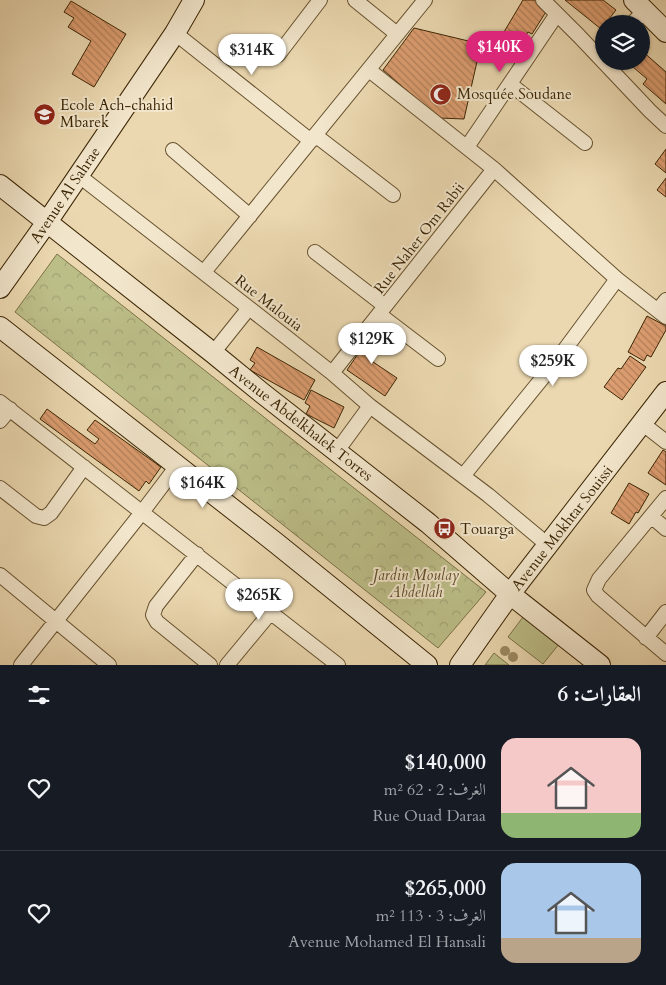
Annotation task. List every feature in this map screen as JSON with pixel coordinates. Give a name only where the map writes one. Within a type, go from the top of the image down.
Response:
[{"type":"street","name":"Avenue Al Sahrae","points":[[0,288],[175,33],[194,0]]},
{"type":"street","points":[[278,55],[320,0]]},
{"type":"street","points":[[355,0],[397,34]]},
{"type":"street","points":[[204,272],[424,0]]},
{"type":"street","points":[[543,0],[595,50]]},
{"type":"street","points":[[637,11],[666,32]]},
{"type":"street","points":[[467,147],[557,14]]},
{"type":"street","points":[[175,33],[313,138],[393,195]]},
{"type":"street","points":[[369,70],[494,169],[617,278],[663,309]]},
{"type":"street","points":[[615,70],[666,126]]},
{"type":"street","points":[[510,84],[585,143]]},
{"type":"street","points":[[173,150],[250,216]]},
{"type":"street","name":"Rue Naher Om Rabii","points":[[332,373],[494,169]]},
{"type":"street","name":"Rue Malouia","points":[[78,175],[332,373],[370,406],[488,495],[548,546]]},
{"type":"street","name":"Avenue Abdelkhalek Torres","points":[[0,185],[428,523],[510,594],[600,665]]},
{"type":"street","points":[[315,252],[438,359]]},
{"type":"street","points":[[463,476],[556,360],[617,278]]},
{"type":"street","points":[[213,353],[249,308]]},
{"type":"street","points":[[0,327],[276,543],[426,665]]},
{"type":"street","name":"Avenue Mokhtar Souissi","points":[[460,665],[510,594],[666,392]]},
{"type":"street","points":[[0,421],[5,405],[338,665]]},
{"type":"street","points":[[337,451],[370,406]]},
{"type":"street","points":[[642,424],[666,442]]},
{"type":"street","points":[[21,665],[143,512],[177,466]]},
{"type":"street","points":[[0,488],[36,516],[44,518],[51,514],[84,467]]},
{"type":"street","points":[[666,498],[599,579],[594,590],[598,596],[666,654]]},
{"type":"street","points":[[651,516],[666,529]]},
{"type":"street","points":[[197,554],[156,606],[153,615],[157,622],[210,665]]},
{"type":"street","points":[[0,575],[109,665]]},
{"type":"street","points":[[227,665],[271,612]]},
{"type":"street","points":[[646,638],[666,612]]},
{"type":"green space","name":"Jardin Moulay Abdellah","points":[[57,254],[486,592],[438,648],[15,312]]},
{"type":"green space","points":[[523,617],[559,644],[543,664],[508,637]]},
{"type":"green space","points":[[494,653],[509,665],[485,665]]},
{"type":"building","points":[[523,0],[537,0],[549,7],[532,34],[528,32],[515,53],[498,42]]},
{"type":"building","points":[[565,0],[603,0],[616,10],[612,15],[595,15],[595,24]]},
{"type":"building","points":[[71,1],[126,34],[94,87],[72,74],[91,41],[68,27],[74,18],[64,12]]},
{"type":"building","name":"Mosquée Soudane","points":[[414,28],[481,44],[464,119],[439,118],[383,70]]},
{"type":"building","points":[[650,58],[666,72],[666,104],[643,84],[647,79],[636,70],[650,70]]},
{"type":"building","points":[[666,149],[666,173],[655,164]]},
{"type":"building","points":[[666,178],[666,197],[657,190]]},
{"type":"building","points":[[647,316],[666,326],[666,330],[651,357],[647,355],[644,361],[628,352]]},
{"type":"building","points":[[377,326],[388,334],[370,360],[397,378],[385,396],[347,370]]},
{"type":"building","points":[[257,347],[315,380],[304,400],[250,370],[255,363],[250,360]]},
{"type":"building","points":[[630,356],[646,367],[622,400],[604,387]]},
{"type":"building","points":[[311,390],[344,407],[334,428],[306,414],[310,406],[305,403]]},
{"type":"building","points":[[47,409],[95,444],[99,439],[87,430],[95,420],[161,467],[149,484],[146,481],[139,491],[40,419]]},
{"type":"building","points":[[663,450],[666,452],[666,485],[648,473]]},
{"type":"building","points":[[629,483],[649,494],[629,524],[611,513]]},
{"type":"place","name":"Mosquée Soudane","points":[[441,94]]},
{"type":"place","name":"Ecole Ach-chahid Mbarek","points":[[44,114]]},
{"type":"place","name":"Touarga","points":[[444,529]]}]
